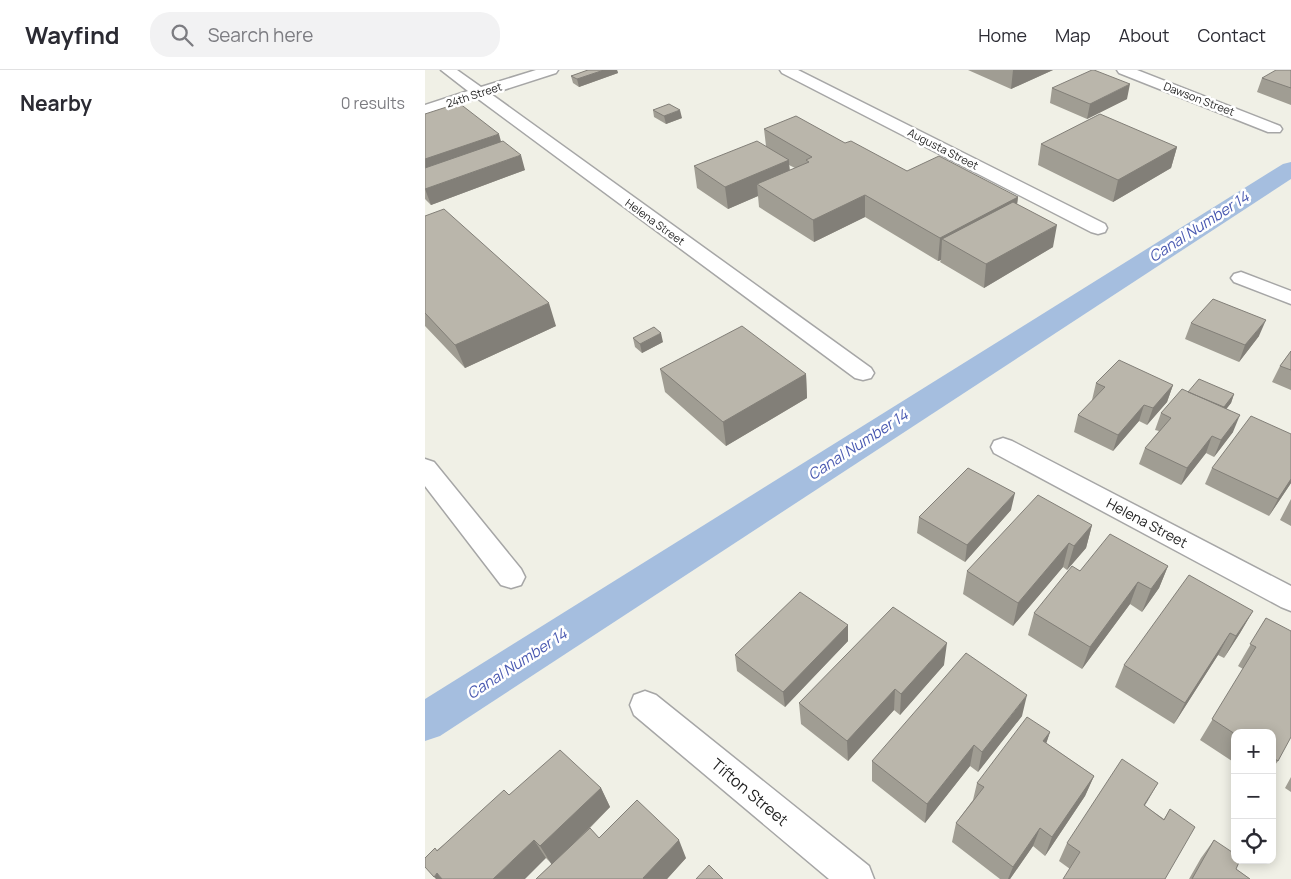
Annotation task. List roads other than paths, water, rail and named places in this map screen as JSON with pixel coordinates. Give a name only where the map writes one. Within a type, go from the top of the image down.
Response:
[{"type":"street","name":"Helena Street","points":[[448,70],[863,374]]},
{"type":"street","name":"24th Street","points":[[425,110],[551,70]]},
{"type":"street","name":"Augusta Street","points":[[787,70],[1098,228]]},
{"type":"street","name":"Dawson Street","points":[[1124,70],[1274,129]]},
{"type":"street","points":[[1241,278],[1291,298]]},
{"type":"street","name":"Helena Street","points":[[1003,448],[1291,599]]},
{"type":"street","points":[[425,468],[511,577]]},
{"type":"street","name":"Tifton Street","points":[[645,705],[856,879]]},
{"type":"waterway","name":"Canal Number 14","points":[[425,722],[1291,169]]}]
